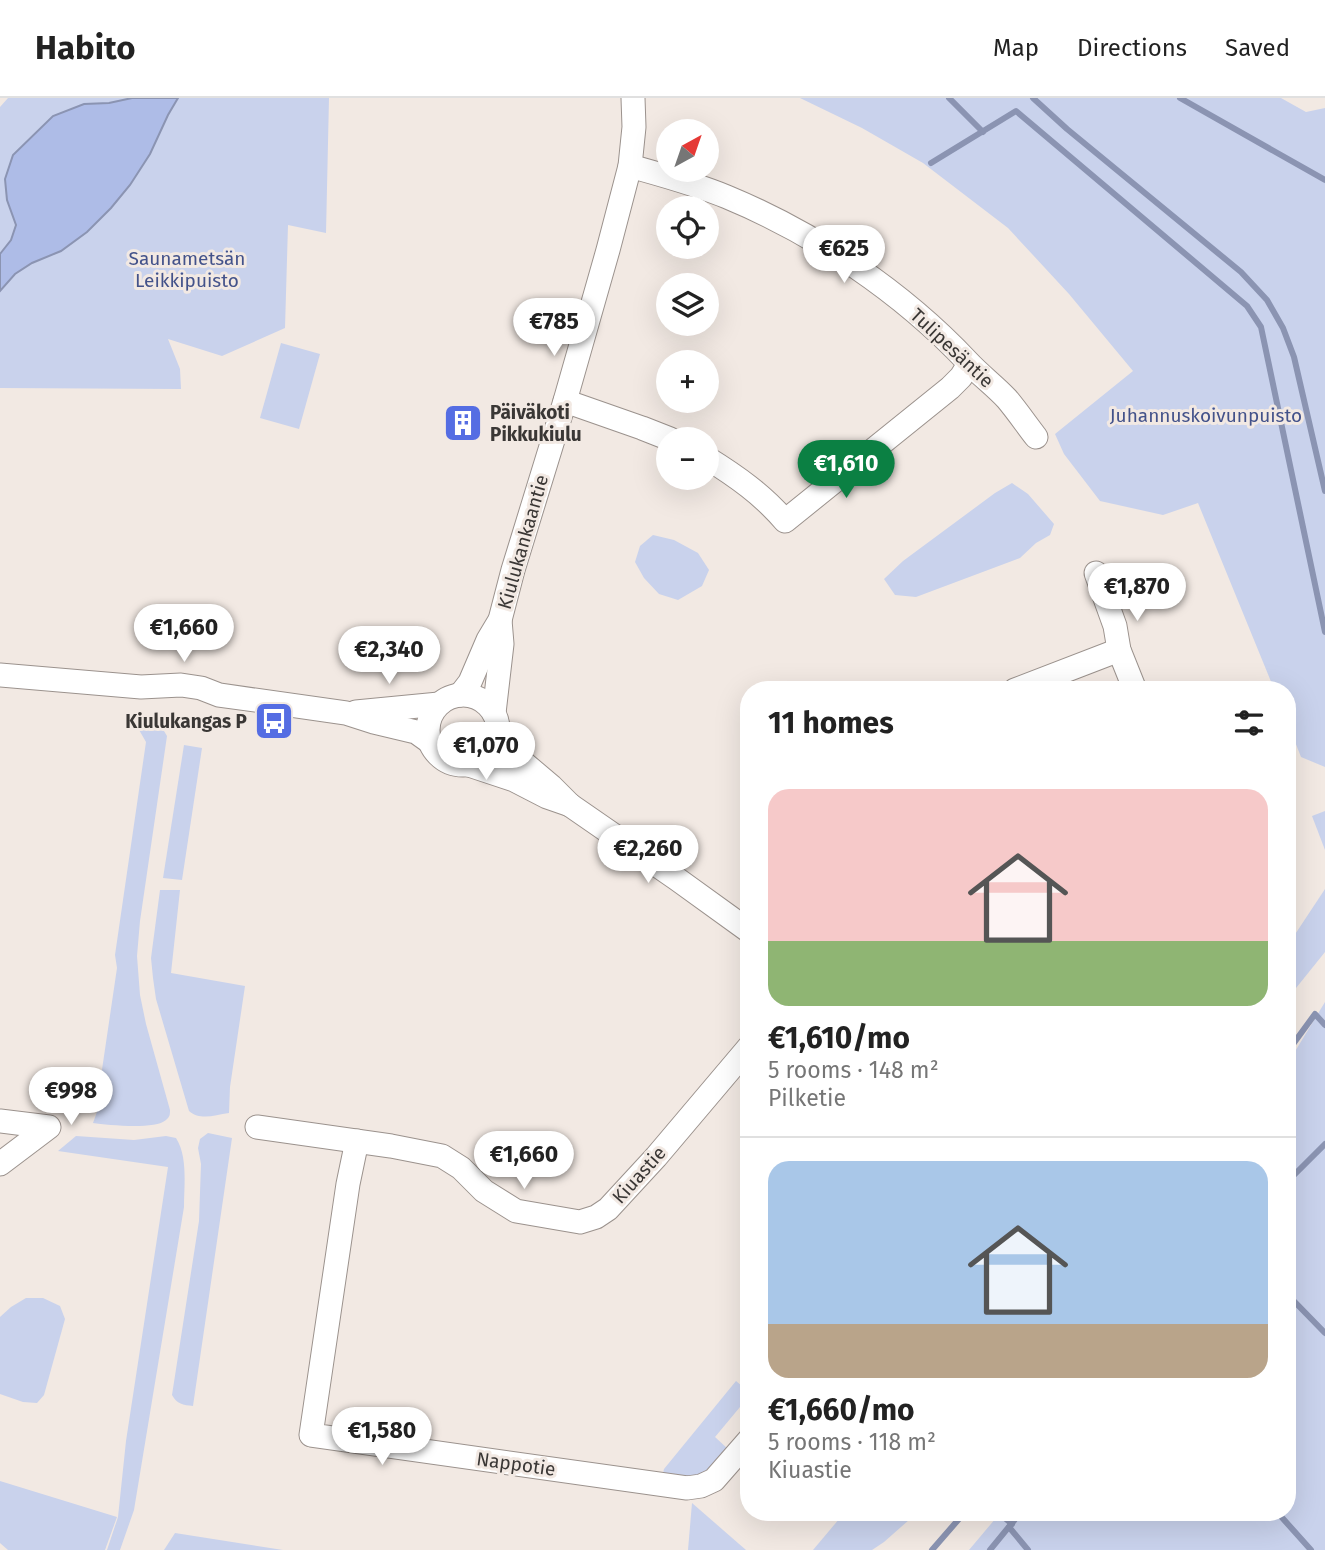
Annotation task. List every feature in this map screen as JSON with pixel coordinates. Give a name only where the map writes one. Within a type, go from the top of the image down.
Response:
[{"type":"street","name":"Kiulukankaantie","points":[[460,695],[470,682],[500,620],[565,401],[630,166],[634,127],[633,98]]},
{"type":"street","name":"Tulipesäntie","points":[[630,166],[726,197],[794,230],[866,273],[957,349],[969,364],[1008,400],[1036,437]]},
{"type":"street","points":[[719,466],[745,482],[772,505],[785,521],[950,388],[969,364]]},
{"type":"street","points":[[565,401],[656,434]]},
{"type":"street","points":[[1096,573],[1115,626],[1119,650],[1131,681]]},
{"type":"street","name":"Kiulukankaantie","points":[[496,723],[502,644],[500,620]]},
{"type":"street","points":[[1038,681],[1119,650]]},
{"type":"street","points":[[0,675],[141,687],[181,685],[201,688],[219,695],[346,713],[416,732],[430,742]]},
{"type":"street","points":[[570,805],[514,780],[444,760],[430,742],[428,732],[433,712],[449,698],[460,695],[480,699],[488,705],[506,748],[570,805],[740,924]]},
{"type":"street","points":[[346,713],[439,705]]},
{"type":"street","points":[[469,765],[489,754],[495,744],[496,723]]},
{"type":"street","name":"Kiuastie","points":[[257,1127],[442,1156],[461,1168],[484,1191],[516,1212],[580,1222],[596,1217],[608,1209],[740,1058]]},
{"type":"street","points":[[0,1121],[49,1127],[0,1164]]},
{"type":"street","name":"Nappotie","points":[[357,1141],[348,1184],[311,1435],[687,1488],[714,1480],[740,1450]]},
{"type":"green space","name":"Saunametsän Leikkipuisto","points":[[8,98],[329,98],[326,233],[288,225],[285,328],[222,356],[168,339],[180,369],[181,389],[0,388],[0,107]]},
{"type":"green space","name":"Juhannuskoivunpuisto","points":[[800,98],[1281,98],[1306,112],[1325,108],[1325,767],[1301,757],[1296,744],[1296,681],[1271,681],[1198,503],[1163,515],[1100,501],[1064,454],[1055,434],[1133,371],[1069,294],[1008,228],[923,163],[862,128]]},
{"type":"green space","points":[[281,343],[320,354],[299,429],[260,418]]},
{"type":"green space","points":[[1012,483],[1028,494],[1054,524],[1050,535],[1036,543],[1020,558],[916,597],[895,595],[884,579],[903,561]]},
{"type":"green space","points":[[653,535],[674,540],[698,553],[709,570],[702,586],[678,600],[659,594],[644,578],[635,562],[640,546]]},
{"type":"green space","points":[[138,728],[158,728],[167,736],[137,956],[140,995],[146,1024],[170,1115],[160,1123],[131,1126],[93,1123],[99,1103],[117,968],[115,955],[146,742]]},
{"type":"green space","points":[[184,745],[202,748],[182,880],[163,878]]},
{"type":"green space","points":[[1325,811],[1325,850],[1312,816]]},
{"type":"green space","points":[[1325,889],[1325,952],[1296,988],[1296,933]]},
{"type":"green space","points":[[160,890],[180,890],[171,973],[245,986],[230,1087],[229,1113],[203,1117],[189,1111],[156,999],[153,978],[151,958]]},
{"type":"green space","points":[[1325,1002],[1325,1550],[969,1550],[993,1521],[1296,1521],[1296,1050]]},
{"type":"green space","points":[[208,1133],[232,1138],[193,1406],[181,1404],[172,1395],[199,1221],[201,1164],[198,1148],[200,1139]]},
{"type":"green space","points":[[76,1136],[134,1140],[166,1136],[176,1138],[184,1162],[184,1207],[134,1510],[120,1550],[107,1550],[118,1517],[126,1441],[168,1167],[58,1151]]},
{"type":"green space","points":[[26,1298],[43,1298],[60,1306],[65,1319],[44,1395],[37,1403],[23,1402],[0,1394],[0,1317]]},
{"type":"green space","points":[[736,1381],[740,1384],[740,1407],[715,1437],[729,1450],[707,1472],[696,1478],[662,1477],[664,1469]]},
{"type":"green space","points":[[0,1481],[117,1517],[105,1550],[8,1550],[0,1543]]},
{"type":"green space","points":[[692,1503],[746,1550],[688,1550]]},
{"type":"green space","points":[[837,1521],[908,1521],[872,1550],[813,1550]]},
{"type":"green space","points":[[175,1533],[283,1550],[164,1550]]},
{"type":"water","points":[[132,98],[178,98],[150,154],[130,185],[87,232],[61,251],[32,263],[15,274],[0,291],[0,254],[11,240],[16,225],[7,200],[5,179],[13,155],[53,116],[84,104],[109,103]]},
{"type":"waterway","points":[[949,98],[983,132]]},
{"type":"waterway","points":[[1033,98],[1241,272],[1267,300],[1283,328],[1294,357],[1325,491]]},
{"type":"waterway","points":[[1180,98],[1325,180]]},
{"type":"waterway","points":[[931,163],[1016,111],[1247,306],[1261,327],[1325,632]]},
{"type":"waterway","points":[[1296,1040],[1315,1014],[1325,1025]]},
{"type":"waterway","points":[[1296,1173],[1325,1144]]},
{"type":"waterway","points":[[1296,1303],[1325,1333]]},
{"type":"waterway","points":[[932,1550],[957,1521]]},
{"type":"waterway","points":[[1008,1521],[1012,1524]]},
{"type":"waterway","points":[[990,1550],[1014,1521]]},
{"type":"waterway","points":[[1285,1521],[1311,1550]]},
{"type":"waterway","points":[[1009,1527],[1028,1550]]},
{"type":"place","name":"Päiväkoti Pikkukiulu","points":[[463,423]]},
{"type":"place","name":"Kiulukangas P","points":[[274,721]]}]
